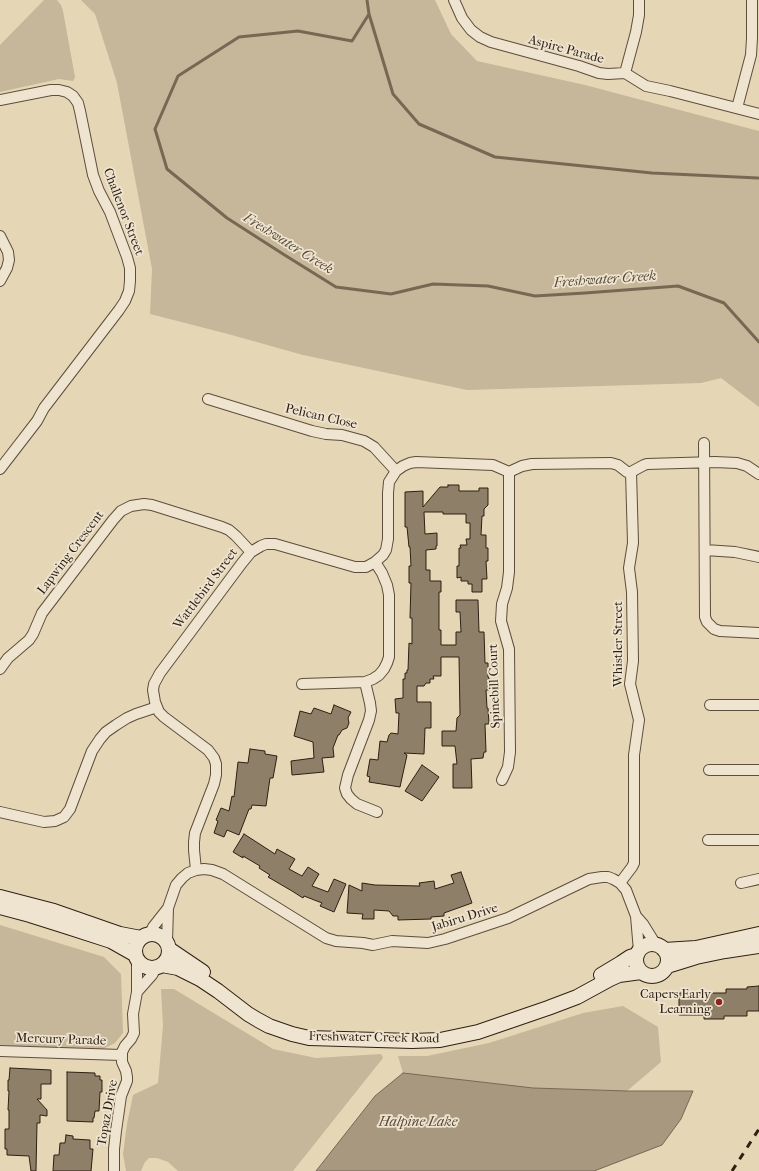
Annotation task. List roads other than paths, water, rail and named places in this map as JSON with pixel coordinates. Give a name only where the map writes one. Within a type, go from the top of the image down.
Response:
[{"type":"main road","points":[[0,897],[54,911],[120,934],[160,936],[168,946],[168,958],[159,966],[151,968],[145,967],[140,964],[136,957],[134,948],[137,942],[145,936]]},
{"type":"main road","points":[[0,907],[75,929],[111,942],[136,957]]},
{"type":"main road","points":[[660,948],[696,948],[759,934]]},
{"type":"main road","points":[[667,966],[668,958],[660,948],[652,944],[647,945],[638,953],[636,964],[641,972],[648,976],[656,976],[667,966],[696,957],[759,946]]},
{"type":"main road","name":"Freshwater Creek Road","points":[[168,946],[258,1011],[287,1025],[298,1028],[320,1030],[404,1033],[441,1031],[481,1023],[560,995],[615,967],[638,953]]},
{"type":"main road","name":"Freshwater Creek Road","points":[[159,966],[178,968],[200,979],[248,1014],[269,1026],[287,1033],[309,1038],[412,1041],[440,1040],[478,1032],[577,997],[619,975],[641,972]]},
{"type":"street","name":"Aspire Parade","points":[[454,0],[466,24],[475,34],[485,40],[501,46],[578,66],[598,73],[625,73]]},
{"type":"street","points":[[639,0],[639,15],[636,32],[625,73],[646,86],[759,114]]},
{"type":"street","points":[[737,108],[751,55],[752,0]]},
{"type":"street","name":"Challenor Street","points":[[0,100],[51,90],[67,92],[73,96],[78,103],[93,175],[98,191],[110,212],[127,257],[130,268],[130,281],[129,291],[122,305],[0,469]]},
{"type":"street","points":[[0,236],[8,252],[9,260],[7,268],[0,281]]},
{"type":"street","name":"Pelican Close","points":[[208,399],[312,431],[342,435],[364,441],[374,447],[396,471]]},
{"type":"street","points":[[704,443],[705,617],[710,627],[720,631],[759,633]]},
{"type":"street","points":[[302,684],[365,682],[379,675],[387,663],[389,657],[389,595],[387,585],[375,562],[383,555],[388,539],[388,487],[392,476],[403,466],[416,462],[493,465],[509,472],[522,466],[532,464],[611,463],[618,465],[627,472],[631,472],[647,464],[737,463],[747,466],[759,474]]},
{"type":"street","name":"Spinebill Court","points":[[502,780],[508,767],[510,752],[509,649],[500,621],[509,572],[509,472]]},
{"type":"street","name":"Whistler Street","points":[[620,883],[632,867],[634,858],[634,755],[639,727],[638,712],[630,684],[634,660],[632,592],[629,568],[633,542],[631,472]]},
{"type":"street","name":"Lapwing Crescent","points":[[0,670],[8,658],[29,640],[42,613],[113,520],[121,511],[130,506],[144,504],[152,505],[222,527],[229,530],[236,536],[251,552]]},
{"type":"street","name":"Wattlebird Street","points":[[157,707],[154,702],[153,690],[154,684],[160,673],[251,552],[266,544],[275,544],[355,567],[366,567],[375,562]]},
{"type":"street","points":[[705,550],[735,552],[759,557]]},
{"type":"street","points":[[365,682],[371,711],[348,775],[345,788],[347,794],[357,804],[377,812]]},
{"type":"street","points":[[710,705],[759,705]]},
{"type":"street","points":[[0,812],[44,822],[55,821],[64,817],[70,809],[92,752],[100,739],[106,732],[127,718],[157,707],[164,717],[208,750],[214,758],[216,764],[216,775],[195,833],[194,850],[196,870],[182,878],[176,885],[168,908],[145,936]]},
{"type":"street","points":[[709,770],[759,770]]},
{"type":"street","points":[[708,840],[759,840]]},
{"type":"street","name":"Jabiru Drive","points":[[196,870],[212,870],[223,874],[326,938],[336,941],[373,945],[392,941],[421,943],[436,942],[508,918],[589,879],[596,877],[608,877],[620,883]]},
{"type":"street","points":[[741,883],[759,879]]},
{"type":"street","points":[[620,883],[629,896],[636,916],[638,953]]},
{"type":"street","points":[[168,908],[168,946]]},
{"type":"street","points":[[636,916],[660,948]]},
{"type":"street","points":[[121,1055],[122,1050],[131,1039],[134,1032],[133,1014],[137,992],[136,957]]},
{"type":"street","points":[[137,992],[159,966]]},
{"type":"street","name":"Mercury Parade","points":[[0,1051],[121,1055]]},
{"type":"street","name":"Topaz Drive","points":[[114,1171],[115,1137],[121,1096],[127,1081],[126,1071],[121,1055]]},
{"type":"water","name":"Halpine Lake","points":[[403,1073],[533,1088],[627,1091],[693,1091],[681,1119],[662,1145],[594,1171],[316,1171],[375,1096]]},
{"type":"waterway","name":"Freshwater Creek","points":[[367,0],[369,14],[393,94],[419,124],[495,157],[652,173],[758,178]]},
{"type":"waterway","name":"Freshwater Creek","points":[[369,14],[352,41],[298,31],[239,37],[178,76],[155,129],[167,169],[227,218],[336,287],[391,294],[433,284],[488,286],[535,296],[678,286],[724,303],[759,342]]},
{"type":"railway","points":[[732,1171],[759,1129]]},
{"type":"place","name":"Capers Early Learning","points":[[719,1002]]}]
